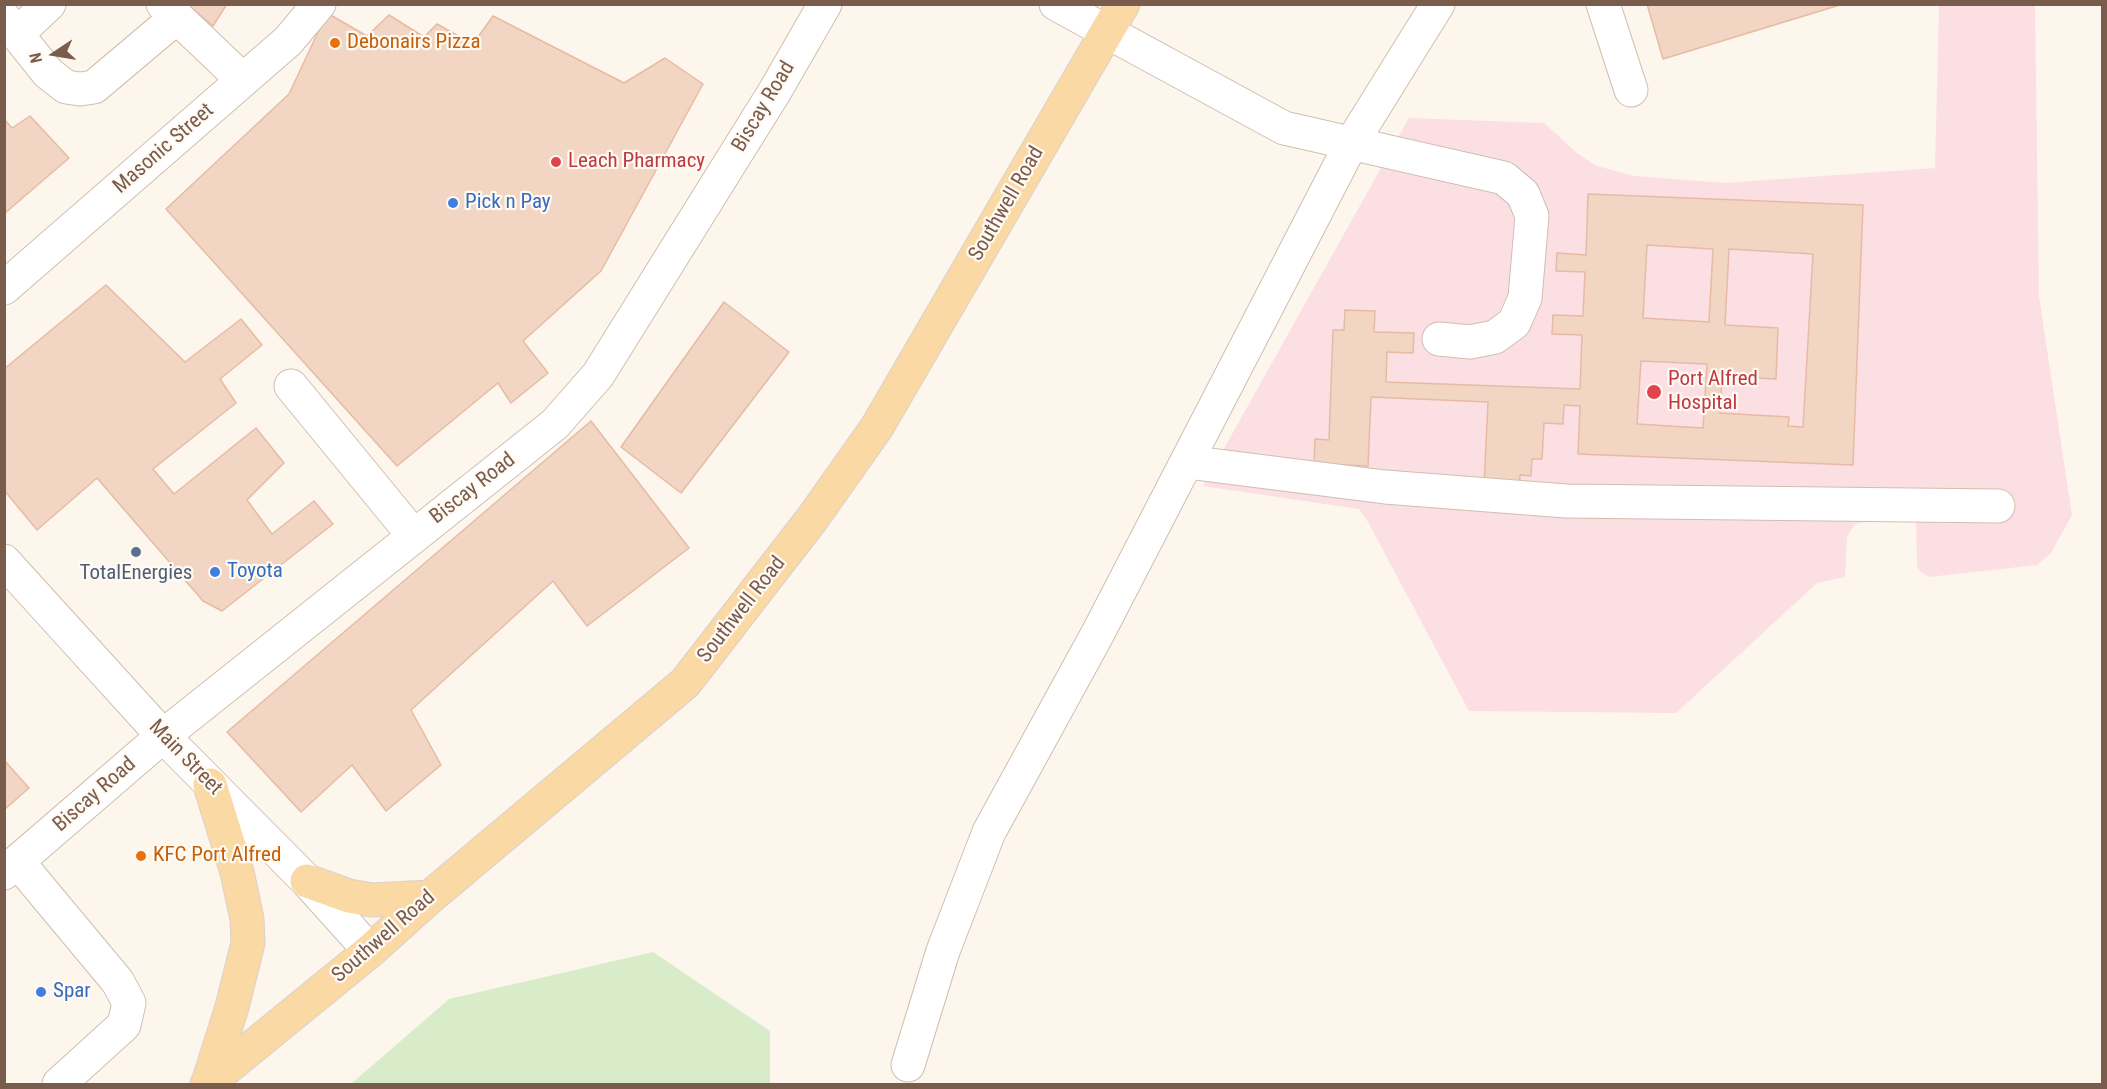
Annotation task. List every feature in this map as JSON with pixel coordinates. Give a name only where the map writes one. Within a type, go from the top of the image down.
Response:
[{"type":"main road","name":"Southwell Road","points":[[207,1084],[370,951],[430,897],[685,683],[812,519],[877,427],[1123,4]]},
{"type":"main road","points":[[207,1084],[232,1007],[248,943],[247,919],[242,894],[210,784]]},
{"type":"main road","points":[[306,881],[349,896],[372,900],[430,897]]},
{"type":"street","points":[[49,4],[11,26],[48,73],[66,87],[80,89],[94,87],[170,11],[243,80]]},
{"type":"street","name":"Masonic Street","points":[[4,288],[288,41],[319,4]]},
{"type":"street","name":"Biscay Road","points":[[11,867],[163,736],[555,424],[597,375],[775,91],[825,4]]},
{"type":"street","points":[[1056,4],[1284,128],[1504,178],[1523,194],[1532,216],[1525,298],[1514,323],[1495,337],[1479,341],[1439,339]]},
{"type":"street","points":[[908,1065],[943,951],[989,831],[1098,633],[1351,144],[1438,4]]},
{"type":"street","points":[[1603,4],[1631,90]]},
{"type":"street","points":[[291,386],[414,536]]},
{"type":"street","points":[[1187,462],[1385,488],[1566,501],[1998,506]]},
{"type":"street","name":"Main Street","points":[[4,561],[163,736],[306,881],[370,951]]},
{"type":"street","points":[[11,867],[118,982],[129,1003],[124,1026],[59,1084]]},
{"type":"shaded area","name":"Port Alfred Hospital","points":[[1939,5],[2035,5],[2039,297],[2072,515],[2051,553],[2037,565],[1929,577],[1917,566],[1916,520],[1855,524],[1847,537],[1845,577],[1817,583],[1676,713],[1469,711],[1359,509],[1203,486],[1409,118],[1544,123],[1578,154],[1597,166],[1634,176],[1726,183],[1935,168]]},
{"type":"green space","points":[[653,952],[770,1031],[770,1084],[351,1084],[449,999]]},
{"type":"building","points":[[187,4],[227,4],[213,26]]},
{"type":"building","points":[[1647,4],[1843,4],[1663,59]]},
{"type":"building","points":[[327,13],[367,36],[389,15],[424,37],[437,24],[473,44],[493,16],[624,83],[665,58],[703,84],[601,271],[523,341],[548,373],[511,403],[498,383],[397,466],[166,209],[289,94]]},
{"type":"building","points":[[30,116],[69,158],[4,214],[4,119],[12,128]]},
{"type":"building","points":[[1588,194],[1863,205],[1853,465],[1578,454],[1580,406],[1564,405],[1563,424],[1544,423],[1542,459],[1532,459],[1531,476],[1520,475],[1519,487],[1484,486],[1488,402],[1371,397],[1368,466],[1314,464],[1315,439],[1329,440],[1333,330],[1344,330],[1345,310],[1375,311],[1374,332],[1414,333],[1413,353],[1387,352],[1386,382],[1580,389],[1582,335],[1552,334],[1553,315],[1583,316],[1585,272],[1556,271],[1557,253],[1586,255]],"holes":[[[1647,245],[1713,249],[1709,322],[1643,318]],[[1729,249],[1813,254],[1803,427],[1788,426],[1789,417],[1720,413],[1722,376],[1776,379],[1778,328],[1725,325]],[[1641,361],[1707,364],[1703,428],[1637,424]]]},
{"type":"building","points":[[106,285],[185,362],[241,319],[262,345],[220,379],[236,403],[153,469],[174,494],[256,428],[284,463],[247,500],[272,534],[314,501],[333,524],[222,611],[203,601],[97,478],[37,530],[4,490],[4,369]]},
{"type":"building","points":[[724,302],[789,352],[681,493],[621,447]]},
{"type":"building","points":[[591,421],[689,548],[587,626],[553,581],[411,710],[441,765],[386,811],[352,765],[301,812],[227,732]]},
{"type":"building","points":[[4,760],[29,788],[4,810]]},
{"type":"place","name":"Debonairs Pizza","points":[[335,43]]},
{"type":"place","name":"Leach Pharmacy","points":[[556,162]]},
{"type":"place","name":"Pick n Pay","points":[[453,203]]},
{"type":"place","name":"Port Alfred Hospital","points":[[1654,392]]},
{"type":"place","name":"TotalEnergies","points":[[136,552]]},
{"type":"place","name":"Toyota","points":[[215,572]]},
{"type":"place","name":"KFC Port Alfred","points":[[141,856]]},
{"type":"place","name":"Spar","points":[[41,992]]}]
